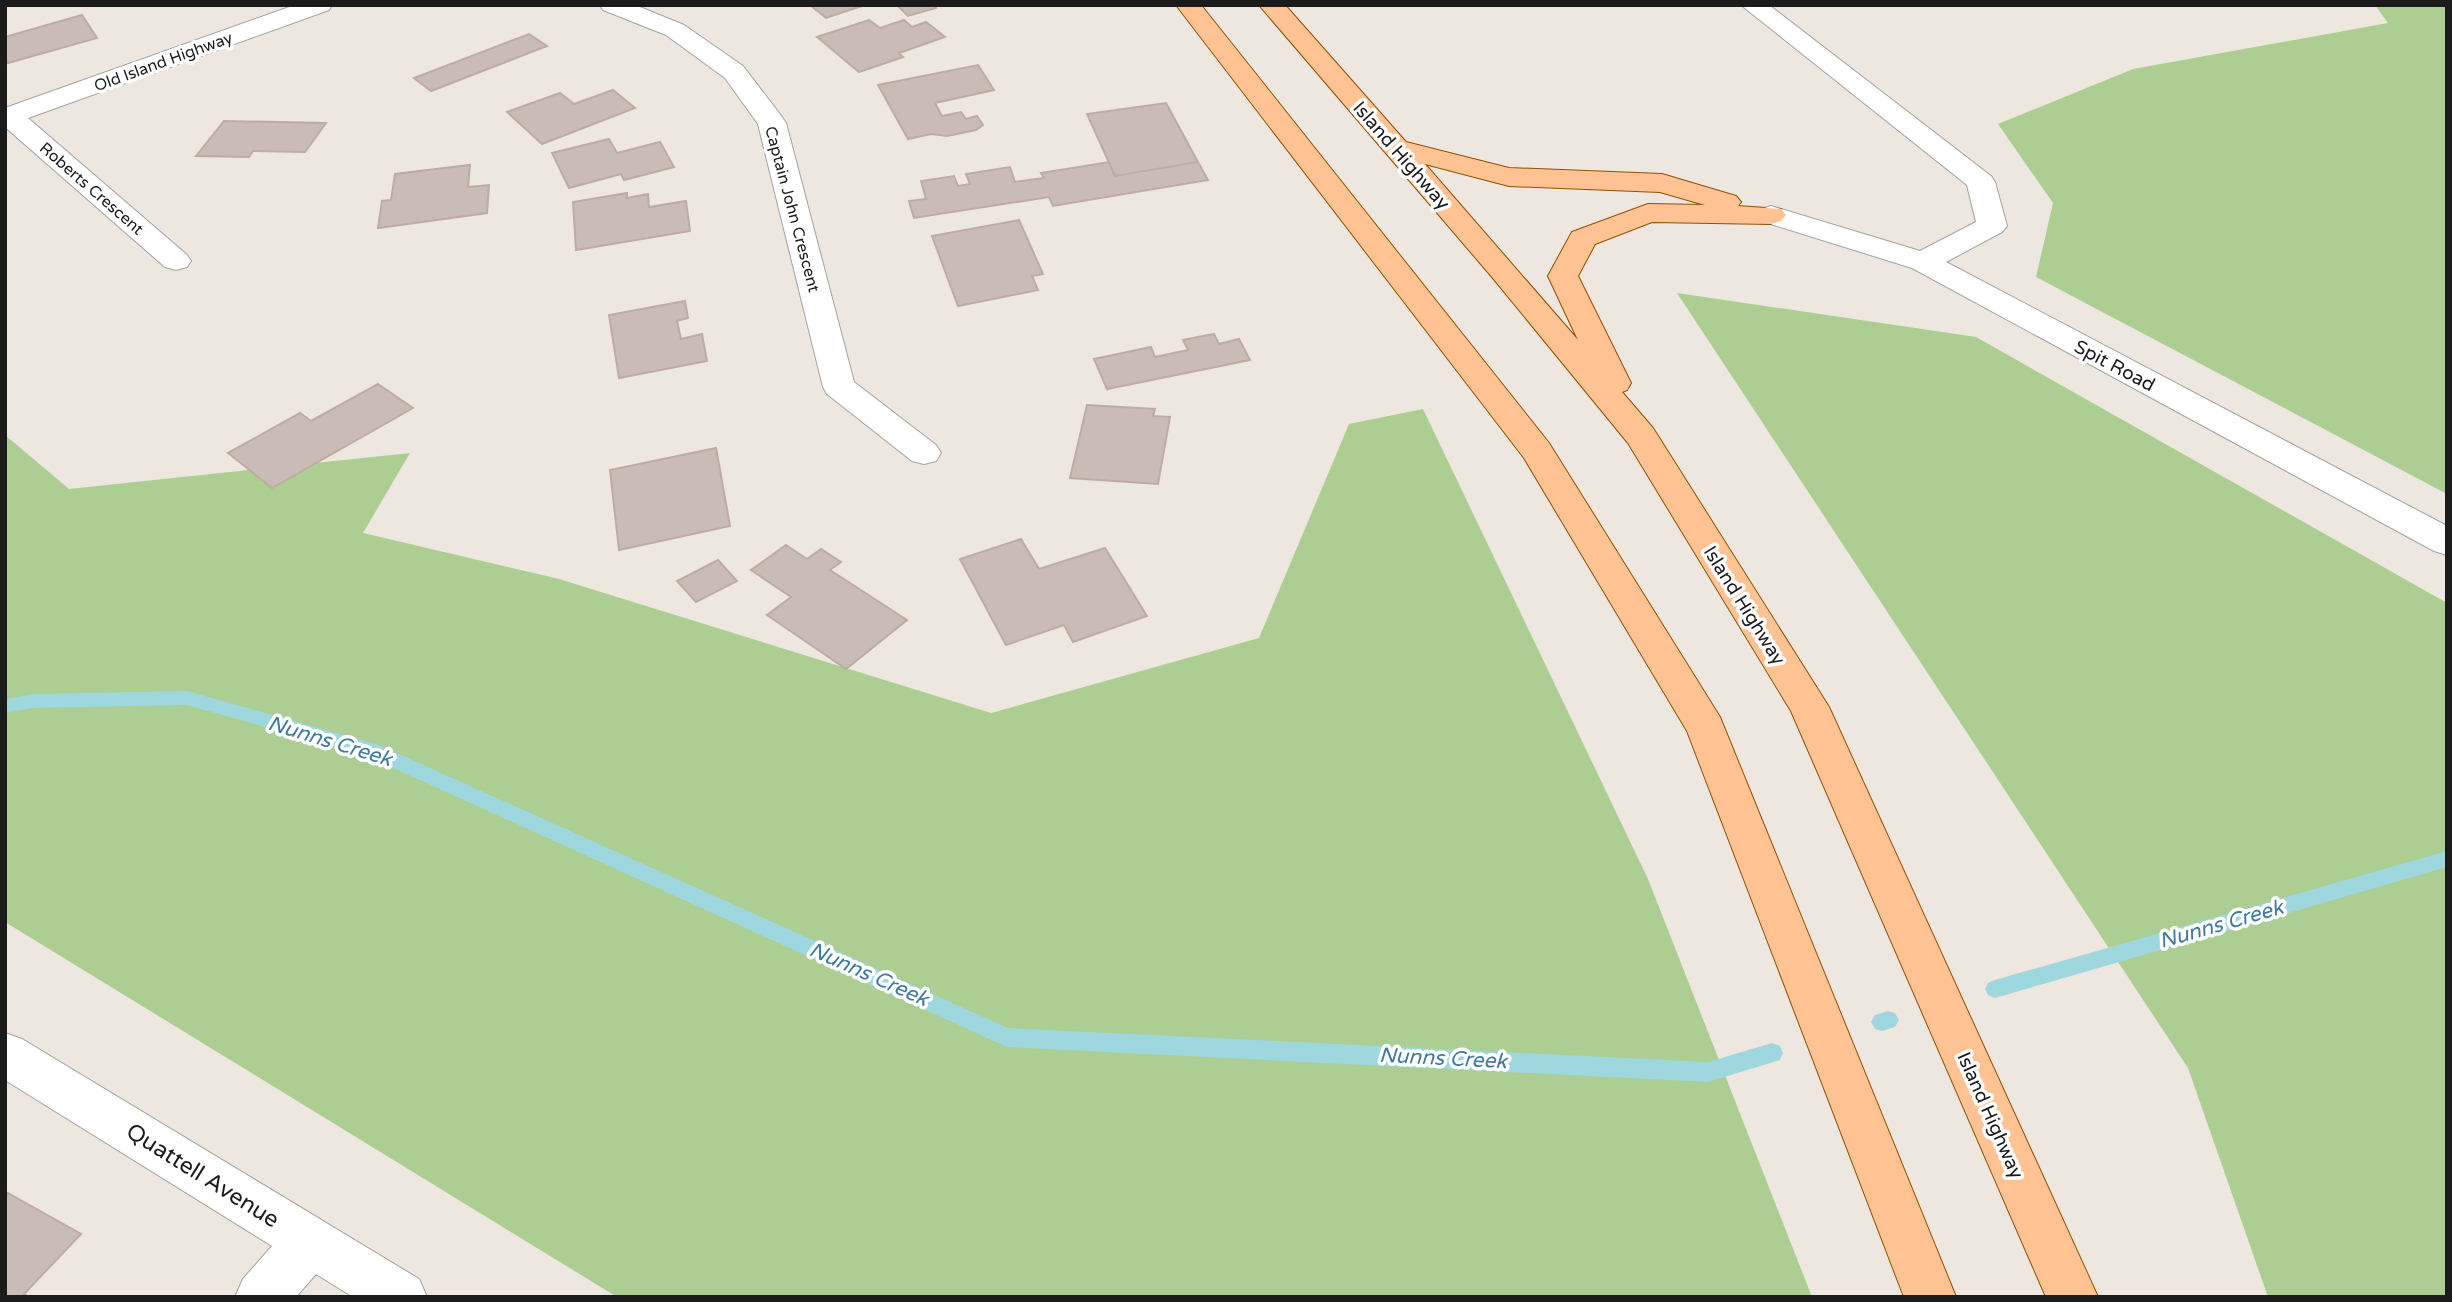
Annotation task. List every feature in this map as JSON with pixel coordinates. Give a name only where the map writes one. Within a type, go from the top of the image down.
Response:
[{"type":"main road","points":[[1188,5],[1537,451],[1706,727],[1930,1297]]},
{"type":"main road","name":"Island Highway","points":[[1270,5],[1396,148],[1641,436],[1809,707],[2072,1297]]},
{"type":"main road","points":[[1396,148],[1509,177],[1662,183],[1772,215]]},
{"type":"main road","points":[[1641,436],[1563,276],[1583,238],[1648,214],[1772,215]]},
{"type":"street","name":"Old Island Highway","points":[[7,116],[320,5]]},
{"type":"street","name":"Captain John Crescent","points":[[612,5],[675,30],[734,72],[772,123],[839,387],[924,453]]},
{"type":"street","points":[[1753,5],[1981,182],[1992,226],[1923,262]]},
{"type":"street","name":"Roberts Crescent","points":[[7,116],[176,261]]},
{"type":"street","name":"Spit Road","points":[[1772,215],[1923,262],[2447,542]]},
{"type":"street","name":"Quattell Avenue","points":[[5,1054],[401,1297]]},
{"type":"street","points":[[261,1297],[311,1241]]},
{"type":"green space","points":[[2375,5],[2447,5],[2447,494],[2036,277],[2053,203],[1998,124],[2133,69],[2388,23]]},
{"type":"green space","points":[[1677,293],[1976,337],[2447,603],[2447,1297],[2268,1297],[2188,1068]]},
{"type":"green space","points":[[1423,409],[1648,879],[1812,1297],[617,1297],[5,922],[5,435],[69,489],[410,453],[363,533],[559,579],[991,713],[1259,638],[1349,424]]},
{"type":"building","points":[[810,5],[865,5],[826,18]]},
{"type":"building","points":[[897,5],[934,5],[936,8],[908,16]]},
{"type":"building","points":[[82,15],[97,38],[8,63],[5,58],[5,37]]},
{"type":"building","points":[[869,20],[880,28],[904,20],[912,27],[926,22],[945,37],[899,53],[903,57],[859,72],[817,37]]},
{"type":"building","points":[[529,34],[547,46],[431,91],[414,78]]},
{"type":"building","points":[[978,65],[994,90],[935,103],[942,116],[961,112],[966,119],[977,116],[983,125],[976,130],[947,136],[931,134],[908,139],[878,85]]},
{"type":"building","points":[[613,90],[635,108],[542,144],[507,112],[560,93],[574,104]]},
{"type":"building","points":[[1166,103],[1198,162],[1115,176],[1087,114]]},
{"type":"building","points":[[224,121],[326,123],[305,152],[253,151],[249,157],[196,156]]},
{"type":"building","points":[[609,139],[617,153],[660,142],[674,167],[624,180],[621,174],[569,188],[552,153]]},
{"type":"building","points":[[1109,162],[1115,176],[1198,162],[1208,180],[1053,206],[1049,197],[914,218],[909,201],[926,199],[921,181],[954,176],[958,186],[970,184],[966,174],[1010,167],[1015,182],[1044,178],[1041,173]]},
{"type":"building","points":[[470,165],[468,187],[489,185],[487,213],[378,228],[382,201],[391,200],[395,174]]},
{"type":"building","points":[[627,193],[627,198],[648,194],[649,207],[686,201],[690,231],[576,250],[573,202]]},
{"type":"building","points":[[1019,220],[1043,274],[1032,276],[1038,290],[958,306],[932,236]]},
{"type":"building","points":[[685,301],[688,318],[677,321],[681,339],[702,334],[707,361],[619,378],[609,315]]},
{"type":"building","points":[[1214,334],[1219,344],[1239,339],[1250,360],[1107,389],[1094,359],[1151,347],[1155,357],[1188,350],[1183,340]]},
{"type":"building","points":[[378,384],[413,408],[272,488],[228,453],[300,413],[311,421]]},
{"type":"building","points":[[1087,405],[1155,409],[1153,416],[1170,417],[1158,484],[1070,478]]},
{"type":"building","points":[[716,448],[730,526],[619,550],[610,470]]},
{"type":"building","points":[[1021,539],[1039,569],[1105,548],[1147,616],[1073,642],[1064,625],[1006,645],[960,559]]},
{"type":"building","points":[[786,545],[807,559],[821,549],[841,562],[830,570],[907,620],[846,669],[767,615],[791,597],[751,570]]},
{"type":"building","points":[[718,560],[737,581],[696,602],[677,581]]},
{"type":"building","points":[[8,1193],[81,1234],[24,1294],[29,1297],[5,1297],[5,1196]]},
{"type":"waterway","name":"Nunns Creek","points":[[5,706],[33,701],[187,698],[372,750],[1007,1037],[1708,1072],[1772,1053]]},
{"type":"waterway","name":"Nunns Creek","points":[[1995,989],[2447,859]]},
{"type":"waterway","name":"Nunns Creek","points":[[1882,1022],[1888,1020]]}]
